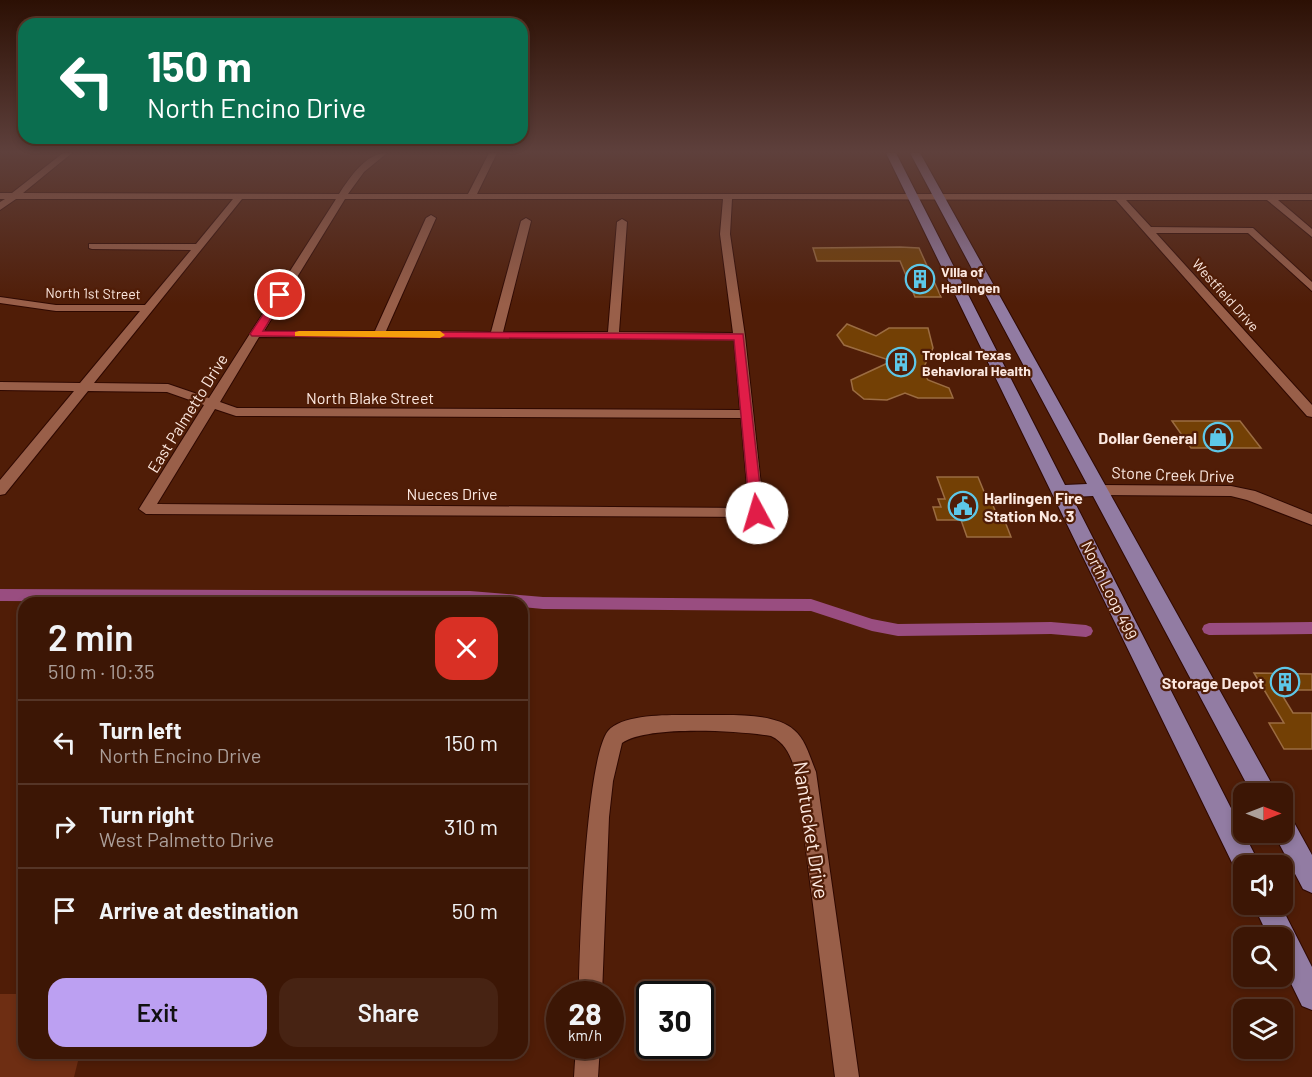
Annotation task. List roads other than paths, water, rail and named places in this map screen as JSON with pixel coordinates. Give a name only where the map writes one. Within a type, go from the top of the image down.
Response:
[{"type":"main road","name":"North Loop 499","points":[[917,203],[1242,855]]},
{"type":"main road","points":[[929,203],[948,236],[985,280]]},
{"type":"main road","points":[[943,203],[1259,783]]},
{"type":"main road","points":[[1060,490],[1100,490]]},
{"type":"main road","points":[[1292,843],[1312,880]]},
{"type":"main road","points":[[1272,915],[1312,996]]},
{"type":"street","points":[[0,490],[234,203]]},
{"type":"street","name":"East Palmetto Drive","points":[[146,509],[338,203]]},
{"type":"street","points":[[727,203],[725,234],[739,336],[746,414]]},
{"type":"street","name":"Westfield Drive","points":[[1125,203],[1312,413]]},
{"type":"street","points":[[1276,203],[1312,234]]},
{"type":"street","points":[[379,334],[431,218]]},
{"type":"street","points":[[496,335],[526,221]]},
{"type":"street","points":[[613,335],[622,222]]},
{"type":"street","points":[[1149,230],[1250,230],[1312,288]]},
{"type":"street","points":[[92,246],[200,247]]},
{"type":"street","name":"North 1st Street","points":[[0,300],[56,308],[150,308]]},
{"type":"street","points":[[256,334],[739,336]]},
{"type":"street","name":"North Blake Street","points":[[0,386],[168,388],[191,394],[211,404],[236,412],[746,414]]},
{"type":"street","name":"Nueces Drive","points":[[146,509],[757,513],[746,414]]},
{"type":"street","name":"Stone Creek Drive","points":[[1100,490],[1231,491],[1250,495],[1312,520]]},
{"type":"street","name":"Nantucket Drive","points":[[591,981],[603,777],[608,750],[615,737],[628,729],[668,724],[760,726],[775,729],[788,735],[798,746],[806,772],[847,1077]]},
{"type":"street","points":[[586,1077],[587,1059]]},
{"type":"waterway","points":[[0,595],[470,597]]},
{"type":"waterway","points":[[528,602],[811,605],[872,625],[898,630],[1051,628],[1086,631]]},
{"type":"waterway","points":[[1209,629],[1312,628]]},
{"type":"place","name":"Villa of Harlingen","points":[[920,279]]},
{"type":"place","name":"Tropical Texas Behavioral Health","points":[[901,362]]},
{"type":"place","name":"Dollar General","points":[[1218,437]]},
{"type":"place","name":"Harlingen Fire Station No. 3","points":[[963,506]]},
{"type":"place","name":"Storage Depot","points":[[1285,682]]}]
